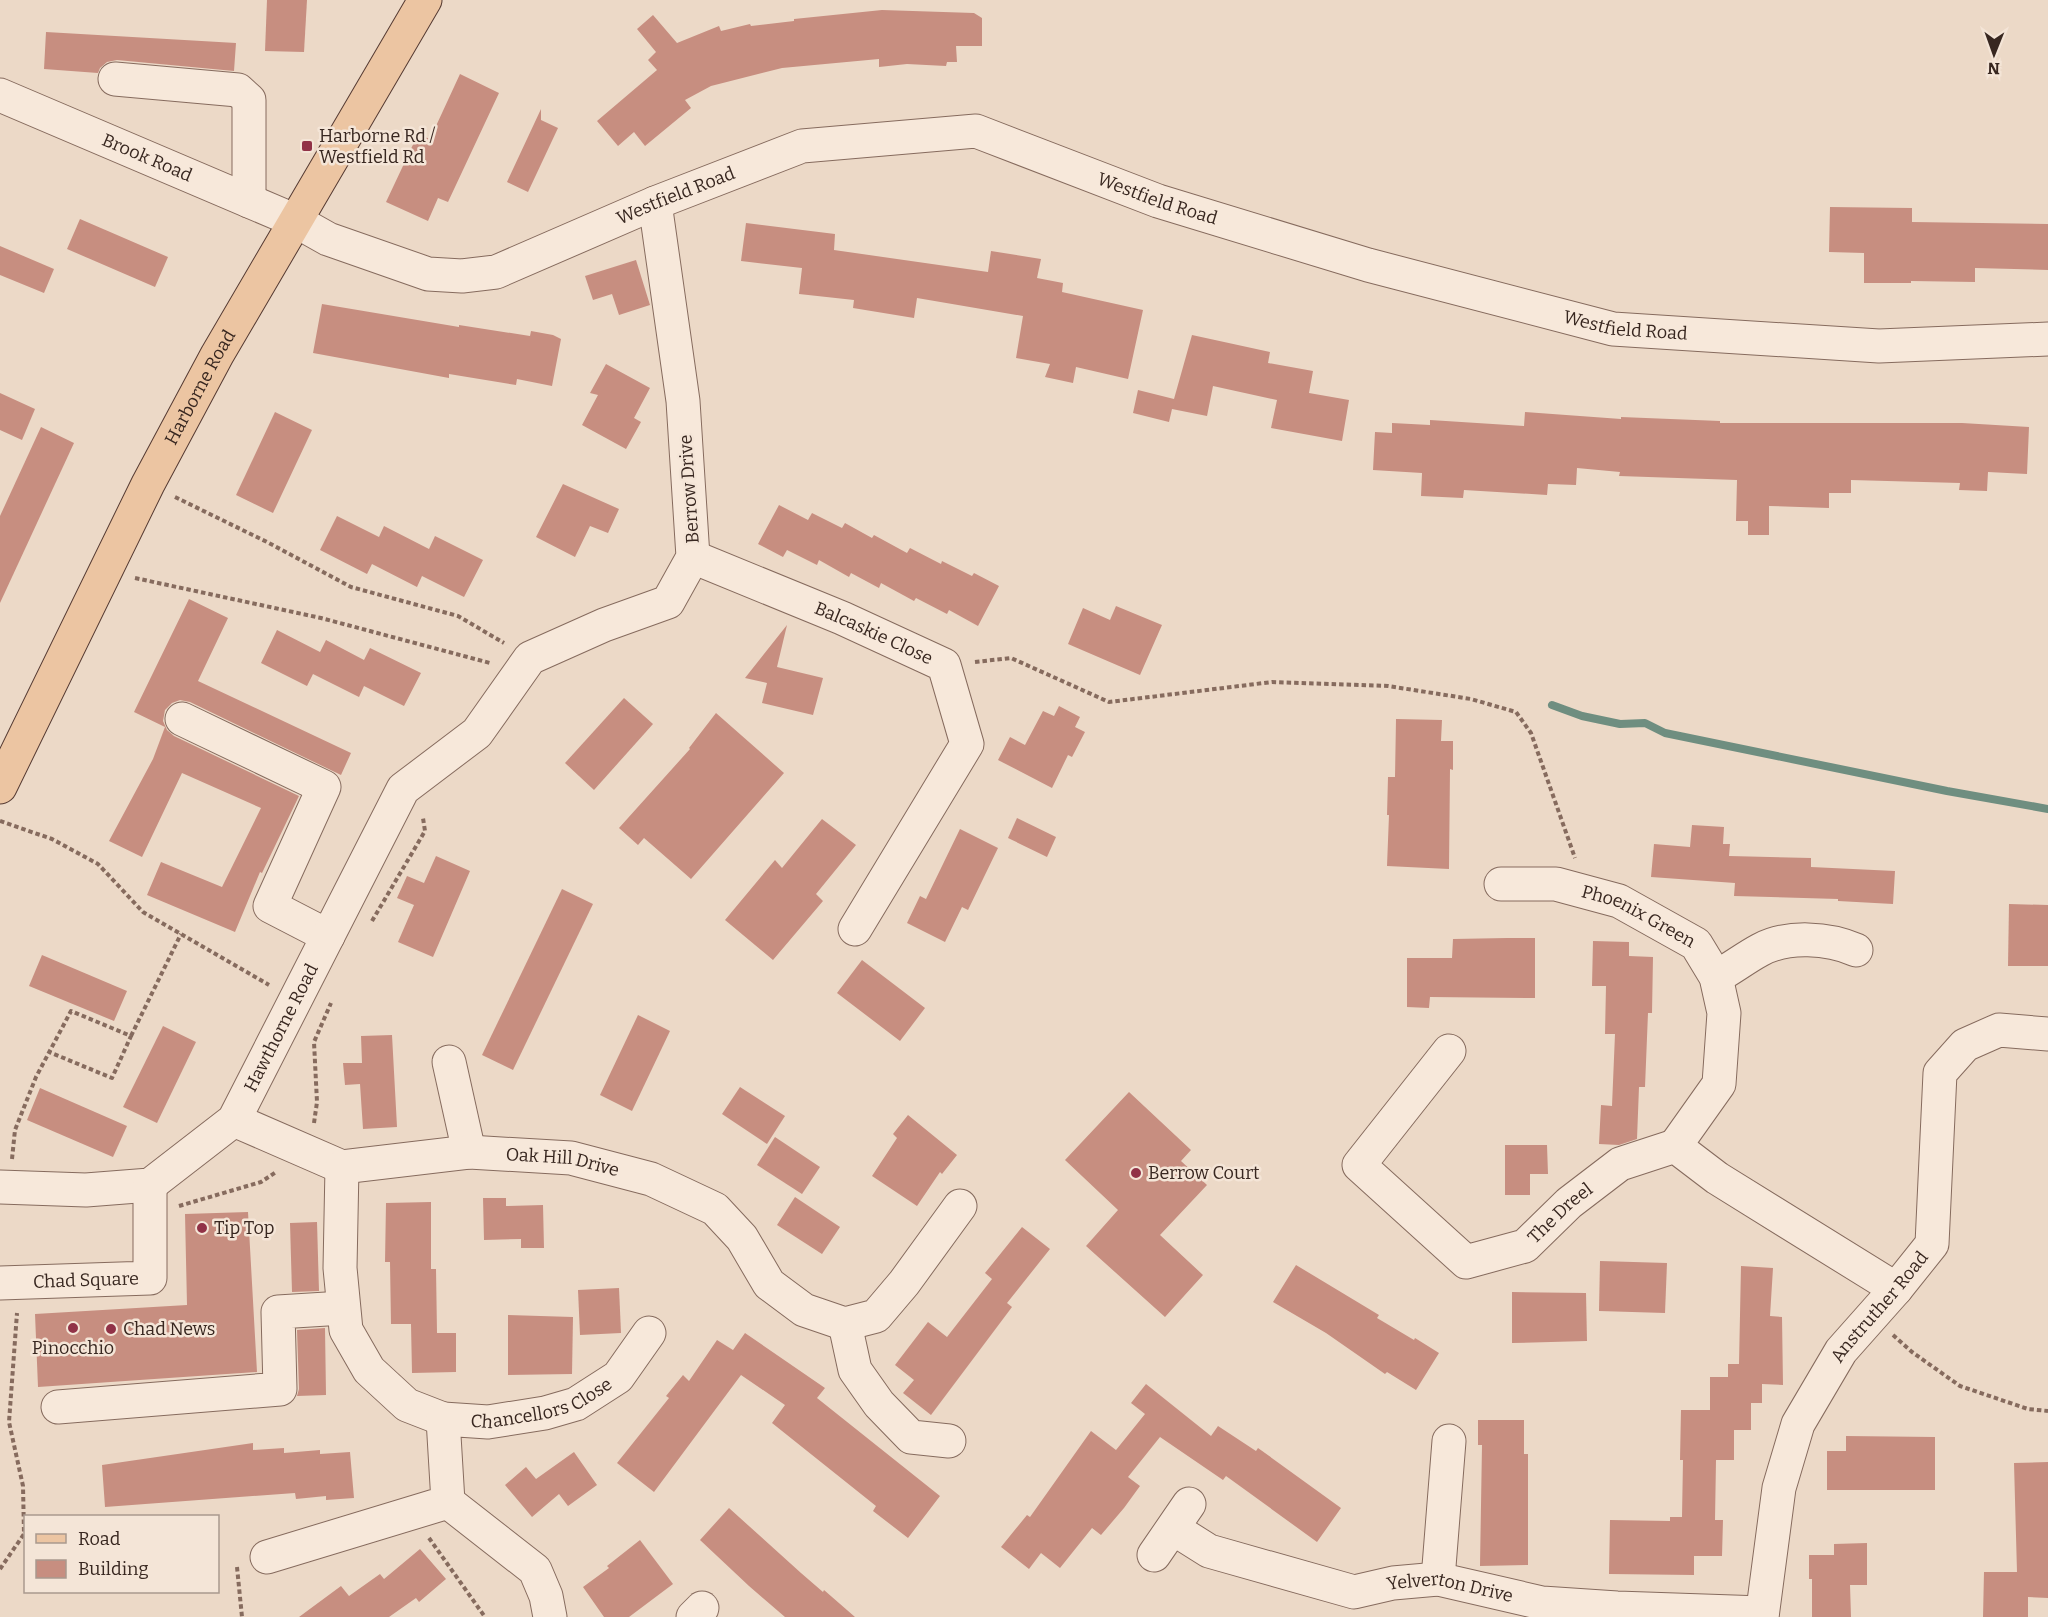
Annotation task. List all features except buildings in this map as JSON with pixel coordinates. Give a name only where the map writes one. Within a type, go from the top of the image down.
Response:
[{"type":"main road","name":"Harborne Road","points":[[0,787],[148,484],[217,355],[425,0]]},
{"type":"street","points":[[115,79],[238,90],[249,100],[249,201]]},
{"type":"street","name":"Brook Road","points":[[0,95],[296,221]]},
{"type":"street","name":"Westfield Road","points":[[296,221],[328,239],[428,274],[462,276],[496,272],[655,203],[802,146],[976,131],[1158,201],[1368,265],[1613,329],[1879,346],[2048,339]]},
{"type":"street","name":"Berrow Drive","points":[[530,658],[604,625],[668,602],[693,557],[683,402],[655,203]]},
{"type":"street","name":"Balcaskie Close","points":[[693,557],[842,618],[944,665],[967,744],[855,929]]},
{"type":"street","name":"Hawthorne Road","points":[[150,1199],[234,1120],[403,789],[477,733],[530,658]]},
{"type":"street","points":[[182,719],[324,787],[270,906],[328,936]]},
{"type":"street","name":"Phoenix Green","points":[[1501,884],[1556,884],[1619,901],[1696,944],[1716,977],[1724,1013],[1719,1084],[1675,1146]]},
{"type":"street","points":[[1716,977],[1772,945],[1790,941],[1841,944],[1856,950]]},
{"type":"street","name":"Anstruther Road","points":[[1762,1615],[1779,1488],[1798,1424],[1841,1351],[1932,1244],[1940,1073],[1965,1045],[1999,1030],[2048,1034]]},
{"type":"street","name":"The Dreel","points":[[1449,1051],[1359,1165],[1466,1262],[1525,1246],[1569,1203],[1620,1164],[1675,1146]]},
{"type":"street","points":[[449,1062],[469,1152]]},
{"type":"street","name":"Oak Hill Drive","points":[[234,1120],[342,1167],[469,1152],[571,1158],[651,1179],[715,1209],[742,1238],[769,1284],[804,1310],[845,1324]]},
{"type":"street","points":[[1675,1146],[1717,1178],[1896,1289]]},
{"type":"street","name":"Chancellors Close","points":[[342,1167],[340,1268],[346,1330],[369,1370],[407,1405],[443,1419],[488,1422],[545,1413],[576,1404],[618,1377],[649,1333]]},
{"type":"street","points":[[5,1187],[86,1190],[150,1199]]},
{"type":"street","name":"Chad Square","points":[[9,1283],[150,1278],[150,1199]]},
{"type":"street","points":[[949,1441],[911,1437],[879,1404],[855,1370],[845,1324],[876,1316],[904,1283],[960,1206]]},
{"type":"street","points":[[58,1407],[280,1389],[278,1312],[344,1308]]},
{"type":"street","name":"Chancellors Close","points":[[443,1419],[448,1502]]},
{"type":"street","points":[[1438,1579],[1449,1441]]},
{"type":"street","points":[[267,1557],[448,1502],[535,1570],[546,1596],[550,1617]]},
{"type":"street","name":"Yelverton Drive","points":[[1154,1555],[1181,1516],[1209,1551],[1349,1605],[1392,1582],[1438,1579],[1542,1603],[1762,1615]]},
{"type":"path","points":[[148,484],[267,542],[351,587],[458,616],[530,658]]},
{"type":"path","points":[[106,571],[321,618],[499,666]]},
{"type":"path","points":[[944,665],[1011,658],[1109,702],[1272,682],[1388,686],[1471,699],[1516,712],[1531,733],[1584,892]]},
{"type":"path","points":[[367,930],[425,831],[418,778]]},
{"type":"path","points":[[0,820],[52,839],[98,864],[143,912],[295,1001]]},
{"type":"path","points":[[49,1052],[112,1078],[181,934]]},
{"type":"path","points":[[150,1199],[261,1182],[309,1153],[317,1102],[314,1042],[332,1001]]},
{"type":"path","points":[[5,1187],[15,1130],[36,1077],[70,1011],[131,1036]]},
{"type":"path","points":[[0,1569],[24,1534],[23,1486],[9,1422],[9,1283]]},
{"type":"path","points":[[1872,1316],[1912,1352],[1960,1386],[2028,1409],[2048,1412]]},
{"type":"path","points":[[411,1513],[485,1617]]},
{"type":"waterway","points":[[1552,705],[1582,716],[1620,724],[1645,723],[1665,733],[1947,791],[2048,809]]},
{"type":"place","name":"Harborne Rd / Westfield Rd","points":[[307,146]]},
{"type":"place","name":"Berrow Court","points":[[1136,1173]]},
{"type":"place","name":"Tip Top","points":[[202,1228]]},
{"type":"place","name":"Pinocchio","points":[[73,1328]]},
{"type":"place","name":"Chad News","points":[[111,1329]]}]
